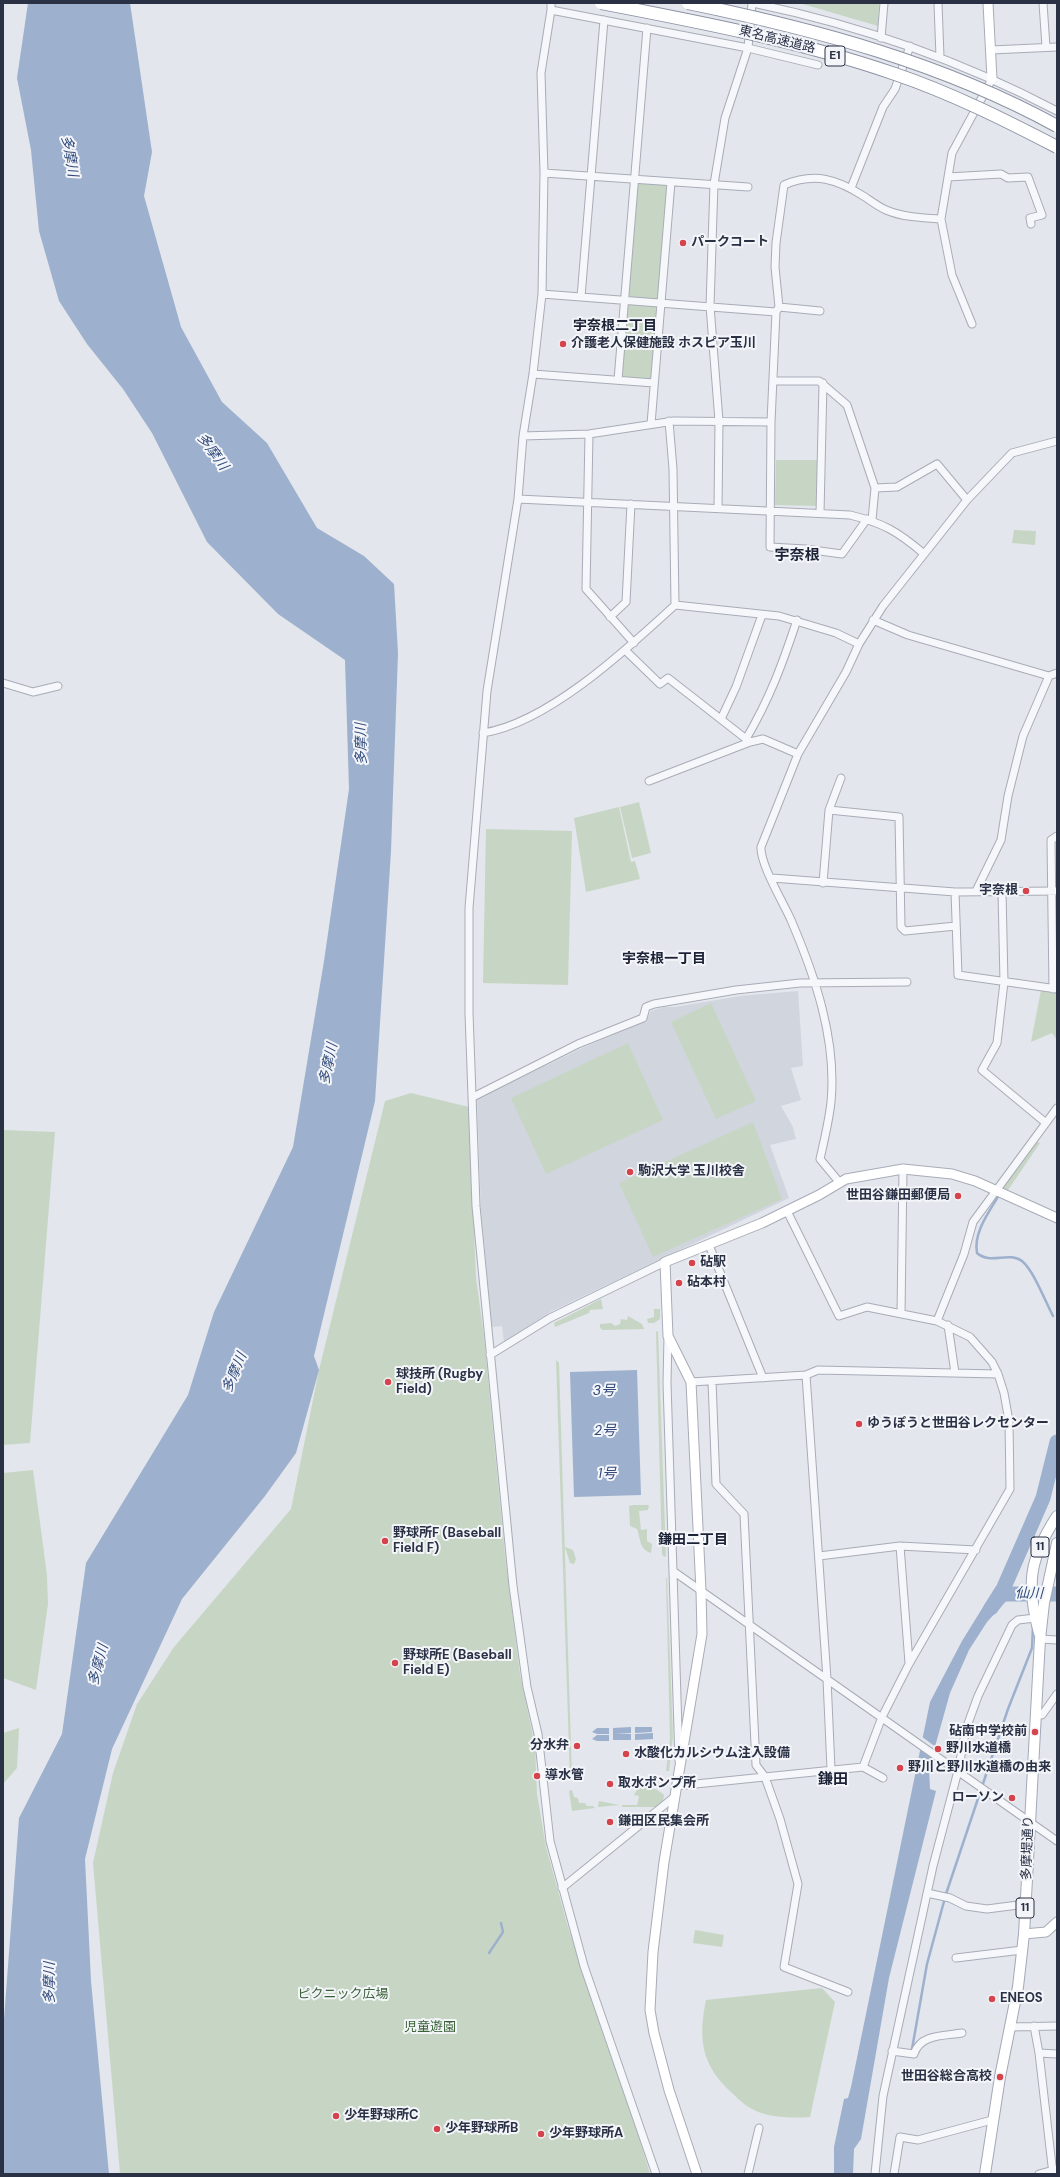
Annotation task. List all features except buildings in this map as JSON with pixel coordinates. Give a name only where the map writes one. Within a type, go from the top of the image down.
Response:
[{"type":"highway","name":"東名高速道路","points":[[601,3],[757,35],[888,72],[970,104],[1057,147]]},
{"type":"highway","name":"東名高速道路","points":[[688,3],[808,30],[869,47],[968,84],[1057,126]]},
{"type":"main road","name":"多摩堤通り","points":[[1040,1639],[1032,1605],[1031,1581],[1033,1564],[1039,1549],[1057,1516]]},
{"type":"main road","name":"多摩堤通り","points":[[985,2174],[992,2120],[1018,1987],[1026,1904],[1029,1821],[1040,1639],[1044,1603],[1052,1577],[1057,1543]]},
{"type":"street","points":[[718,508],[720,421],[710,306],[714,184],[725,118],[748,48],[753,3],[814,18],[910,46],[992,79],[1057,111]]},
{"type":"street","points":[[881,38],[884,3]]},
{"type":"street","points":[[938,3],[940,57]]},
{"type":"street","points":[[972,324],[952,275],[941,219],[952,153],[992,79],[988,3]]},
{"type":"street","points":[[1043,3],[1046,48]]},
{"type":"street","points":[[656,2174],[584,1966],[562,1888],[550,1841],[538,1734],[527,1687],[513,1586],[476,1206],[469,1013],[469,908],[487,691],[518,499],[523,436],[533,374],[542,294],[544,173],[541,73],[551,7],[604,20],[748,48],[818,65]]},
{"type":"street","points":[[581,297],[604,20]]},
{"type":"street","points":[[618,380],[647,28]]},
{"type":"street","points":[[851,188],[884,106],[895,89],[910,46]]},
{"type":"street","points":[[991,50],[1057,47]]},
{"type":"street","points":[[544,173],[714,184],[748,188]]},
{"type":"street","points":[[948,177],[1001,174],[1008,178],[1028,177],[1042,215],[1030,218],[1031,224]]},
{"type":"street","points":[[773,381],[819,381],[847,405],[875,488],[869,520],[842,554],[805,549],[770,547],[771,422],[773,381],[777,310],[775,267],[776,243],[784,185],[819,177],[833,180],[851,188],[886,210],[910,216],[941,219]]},
{"type":"street","points":[[651,424],[671,182]]},
{"type":"street","points":[[542,294],[624,301],[820,311]]},
{"type":"street","points":[[533,374],[654,383]]},
{"type":"street","points":[[820,513],[823,383]]},
{"type":"street","points":[[523,436],[589,434],[669,421],[771,422]]},
{"type":"street","points":[[483,733],[498,731],[563,698],[634,643],[675,605],[673,506],[669,421]]},
{"type":"street","points":[[589,434],[586,589],[634,643]]},
{"type":"street","points":[[840,1183],[820,1159],[831,1102],[831,1068],[827,1032],[816,984],[772,878],[760,853],[761,847],[798,754],[846,672],[859,644],[873,620],[966,500],[1012,453],[1057,441]]},
{"type":"street","points":[[875,488],[896,487],[937,464],[966,500]]},
{"type":"street","points":[[518,499],[850,515],[869,520],[899,532],[924,553]]},
{"type":"street","points":[[610,617],[626,602],[631,504]]},
{"type":"street","points":[[675,605],[779,616],[797,620],[836,633],[859,644]]},
{"type":"street","points":[[721,719],[736,687],[762,615]]},
{"type":"street","points":[[748,740],[778,676],[797,620]]},
{"type":"street","points":[[873,620],[908,635],[1049,676],[1057,673]]},
{"type":"street","points":[[625,650],[660,684],[668,678],[748,740]]},
{"type":"street","points":[[976,892],[1001,840],[1008,796],[1023,736],[1049,676]]},
{"type":"street","points":[[3,683],[33,692],[58,686]]},
{"type":"street","points":[[649,780],[748,740],[762,739],[798,754]]},
{"type":"street","points":[[823,883],[829,810],[841,778]]},
{"type":"street","points":[[829,810],[899,817],[901,927],[905,931],[956,926]]},
{"type":"street","points":[[955,892],[958,975],[1055,989],[1054,891],[1051,840],[1057,836]]},
{"type":"street","points":[[772,878],[955,892],[1054,891]]},
{"type":"street","points":[[1002,892],[1004,982],[997,1043],[982,1070],[1046,1123]]},
{"type":"street","points":[[473,1097],[578,1044],[642,1018],[646,1007],[654,1004],[736,990],[816,984],[906,982]]},
{"type":"street","points":[[937,1321],[964,1254],[973,1222],[1057,1108]]},
{"type":"street","points":[[490,1355],[550,1318],[665,1262],[709,1245],[787,1211],[846,1179],[903,1169],[952,1174],[996,1191],[1057,1218]]},
{"type":"street","points":[[901,1314],[903,1169]]},
{"type":"street","points":[[787,1211],[839,1316],[867,1307],[937,1321],[970,1337],[992,1362],[998,1374],[1004,1393],[1009,1421],[1010,1489],[909,1664],[882,1717],[863,1767]]},
{"type":"street","points":[[709,1245],[763,1378]]},
{"type":"street","points":[[665,1262],[668,1336],[667,1383],[678,1753],[680,1765]]},
{"type":"street","points":[[948,1325],[955,1373]]},
{"type":"street","points":[[668,1336],[691,1382],[702,1591],[702,1634],[673,1798],[653,1952],[650,2010],[654,2033],[669,2090],[697,2174]]},
{"type":"street","points":[[691,1382],[806,1375],[818,1370],[998,1374]]},
{"type":"street","points":[[806,1375],[827,1679],[831,1769]]},
{"type":"street","points":[[712,1381],[716,1484],[744,1514],[756,1765],[765,1777],[780,1819],[798,1884],[784,1967],[848,1992]]},
{"type":"street","points":[[819,1556],[900,1546],[976,1550]]},
{"type":"street","points":[[900,1546],[909,1664]]},
{"type":"street","points":[[673,1572],[978,1784],[1057,1841]]},
{"type":"street","points":[[875,2174],[883,2096],[892,2051],[927,1894],[958,1771],[966,1729],[978,1696],[1006,1637],[1016,1621],[1035,1618]]},
{"type":"street","points":[[1040,1639],[1057,1640]]},
{"type":"street","points":[[1036,1715],[1042,1715],[1057,1694]]},
{"type":"street","points":[[676,1786],[831,1769],[863,1767],[883,1778]]},
{"type":"street","points":[[562,1888],[673,1798]]},
{"type":"street","points":[[927,1894],[950,1898],[966,1906],[987,1909],[1026,1904]]},
{"type":"street","points":[[1024,1934],[1046,1932],[1057,1922]]},
{"type":"street","points":[[956,1958],[1022,1950]]},
{"type":"street","points":[[1034,2026],[1055,2171],[1039,2174]]},
{"type":"street","points":[[1010,2027],[1057,2026]]},
{"type":"street","points":[[892,2051],[914,2054],[916,2047],[924,2039],[962,2033]]},
{"type":"street","points":[[1039,2053],[1057,2054]]},
{"type":"street","points":[[894,2174],[900,2137],[918,2140],[992,2120]]},
{"type":"street","points":[[748,2174],[759,2128]]},
{"type":"shaded area","name":"駒沢大学 玉川校舎","points":[[798,991],[803,1066],[791,1068],[801,1100],[781,1106],[793,1127],[796,1139],[770,1145],[789,1198],[552,1311],[504,1342],[502,1326],[492,1327],[481,1210],[477,1099],[580,1049],[646,1021],[651,1011],[664,1007],[675,1007],[740,996]]},
{"type":"green space","points":[[799,3],[879,3],[878,26]]},
{"type":"green space","points":[[641,183],[664,185],[668,188],[659,296],[655,299],[631,297],[628,294],[637,186]]},
{"type":"green space","points":[[630,304],[655,305],[658,310],[652,376],[648,380],[624,378],[622,374],[627,307]]},
{"type":"green space","points":[[776,460],[818,460],[816,506],[775,505]]},
{"type":"green space","points":[[1014,530],[1036,531],[1035,545],[1012,543]]},
{"type":"green space","points":[[639,802],[651,853],[632,858],[620,807]]},
{"type":"green space","points":[[619,807],[631,862],[635,861],[640,879],[586,892],[574,818]]},
{"type":"green space","points":[[486,829],[572,831],[568,985],[483,983]]},
{"type":"green space","points":[[1041,990],[1057,992],[1057,1040],[1052,1033],[1031,1042]]},
{"type":"green space","points":[[711,1003],[756,1101],[716,1119],[671,1022]]},
{"type":"green space","points":[[628,1043],[663,1120],[546,1174],[511,1098]]},
{"type":"green space","points":[[411,1093],[469,1107],[476,1278],[484,1336],[505,1555],[520,1674],[535,1746],[537,1794],[546,1847],[568,1927],[633,2117],[650,2174],[120,2174],[93,1863],[113,1773],[137,1704],[174,1647],[291,1509],[319,1370],[385,1101]]},
{"type":"green space","points":[[753,1122],[782,1199],[653,1257],[619,1183]]},
{"type":"green space","points":[[3,1130],[55,1132],[30,1443],[3,1445]]},
{"type":"green space","points":[[1034,1140],[1040,1143],[1006,1193],[997,1190]]},
{"type":"green space","points":[[601,1299],[603,1309],[590,1310],[589,1313],[555,1327],[554,1323]]},
{"type":"green space","points":[[654,1309],[660,1309],[660,1319],[654,1323],[648,1323],[647,1319],[654,1317]]},
{"type":"green space","points":[[628,1316],[642,1324],[644,1329],[603,1330],[600,1328],[600,1324],[611,1323],[615,1326],[620,1324],[621,1319],[627,1320]]},
{"type":"green space","points":[[658,1331],[666,1556],[664,1557],[662,1554],[656,1332]]},
{"type":"green space","points":[[556,1360],[559,1363],[572,1778],[570,1779]]},
{"type":"green space","points":[[33,1470],[47,1575],[48,1604],[36,1690],[3,1678],[3,1473]]},
{"type":"green space","points":[[649,1505],[648,1510],[639,1511],[641,1530],[647,1529],[647,1541],[652,1544],[651,1553],[642,1547],[637,1529],[630,1526],[629,1506]]},
{"type":"green space","points":[[565,1547],[573,1550],[576,1559],[574,1564],[570,1563]]},
{"type":"green space","points":[[667,1577],[673,1737],[669,1771],[666,1771],[670,1739]]},
{"type":"green space","points":[[19,1728],[17,1768],[3,1784],[3,1733]]},
{"type":"green space","points":[[640,1784],[641,1787],[648,1787],[662,1793],[664,1795],[663,1802],[656,1807],[622,1807],[622,1805],[637,1805],[639,1796],[634,1795]]},
{"type":"green space","points":[[572,1790],[574,1797],[578,1798],[579,1803],[585,1803],[587,1806],[593,1806],[595,1808],[572,1811],[569,1791]]},
{"type":"green space","points":[[599,1801],[619,1805],[598,1807]]},
{"type":"green space","points":[[695,1930],[724,1935],[722,1947],[693,1943]]},
{"type":"green space","points":[[822,1988],[835,2002],[810,2117],[779,2117],[767,2115],[753,2109],[738,2099],[721,2082],[713,2072],[708,2061],[702,2039],[702,2027],[706,2000]]},
{"type":"water","name":"多摩川","points":[[28,3],[130,3],[152,152],[144,196],[181,327],[222,402],[267,443],[317,528],[364,556],[394,584],[398,653],[391,851],[375,1101],[314,1356],[319,1370],[296,1453],[265,1496],[182,1599],[112,1749],[85,1859],[91,1981],[109,2174],[3,2174],[3,2033],[19,1818],[62,1734],[86,1563],[188,1395],[214,1312],[293,1147],[324,961],[349,789],[345,660],[278,614],[207,542],[152,433],[123,389],[87,344],[59,301],[39,231],[31,150],[17,78]]},
{"type":"water","points":[[637,1370],[641,1495],[574,1497],[570,1372]]},
{"type":"water","points":[[996,1586],[1010,1597],[987,1622],[969,1650],[950,1693],[929,1768],[930,1789],[936,1791],[889,1978],[861,2139],[854,2149],[853,2174],[834,2174],[834,2147],[844,2099],[848,2098],[851,2087],[930,1702],[962,1641]]},
{"type":"water","points":[[631,1727],[631,1733],[615,1734],[631,1734],[631,1740],[613,1740],[613,1728]]},
{"type":"water","points":[[635,1727],[652,1727],[652,1732],[635,1733]]},
{"type":"water","points":[[597,1728],[609,1728],[609,1734],[597,1734],[592,1732]]},
{"type":"water","points":[[653,1733],[653,1739],[635,1740],[635,1734]]},
{"type":"water","points":[[597,1735],[609,1735],[609,1741],[597,1741],[592,1739]]},
{"type":"pier","points":[[921,1736],[933,1745],[938,1745],[934,1759],[919,1749]]},
{"type":"waterway","points":[[999,1195],[980,1230],[976,1245],[977,1253],[988,1258],[1011,1257],[1022,1261],[1035,1279],[1053,1316]]},
{"type":"waterway","points":[[991,1608],[1001,1594],[1043,1498],[1057,1442]]},
{"type":"waterway","name":"仙川","points":[[1001,1594],[1057,1594]]},
{"type":"waterway","points":[[912,2049],[927,1964],[946,1894],[1008,1709],[1032,1648],[1033,1626]]},
{"type":"waterway","points":[[489,1953],[503,1932],[501,1923]]},
{"type":"place","name":"パークコート","points":[[683,243]]},
{"type":"place","name":"介護老人保健施設 ホスピア玉川","points":[[563,344]]},
{"type":"place","name":"宇奈根","points":[[1026,891]]},
{"type":"place","name":"駒沢大学 玉川校舎","points":[[630,1172]]},
{"type":"place","name":"世田谷鎌田郵便局","points":[[958,1196]]},
{"type":"place","name":"砧駅","points":[[692,1263]]},
{"type":"place","name":"砧本村","points":[[679,1283]]},
{"type":"place","name":"球技所 (Rugby Field)","points":[[388,1382]]},
{"type":"place","name":"ゆうぽうと世田谷レクセンター","points":[[859,1424]]},
{"type":"place","name":"野球所F (Baseball Field F)","points":[[385,1541]]},
{"type":"place","name":"野球所E (Baseball Field E)","points":[[395,1663]]},
{"type":"place","name":"砧南中学校前","points":[[1035,1732]]},
{"type":"place","name":"分水弁","points":[[577,1746]]},
{"type":"place","name":"野川水道橋","points":[[938,1749]]},
{"type":"place","name":"水酸化カルシウム注入設備","points":[[626,1754]]},
{"type":"place","name":"野川と野川水道橋の由来","points":[[900,1768]]},
{"type":"place","name":"導水管","points":[[537,1776]]},
{"type":"place","name":"取水ポンプ所","points":[[610,1784]]},
{"type":"place","name":"ローソン","points":[[1012,1798]]},
{"type":"place","name":"鎌田区民集会所","points":[[610,1822]]},
{"type":"place","name":"ENEOS","points":[[992,1999]]},
{"type":"place","name":"世田谷総合高校","points":[[1000,2077]]},
{"type":"place","name":"少年野球所C","points":[[336,2116]]},
{"type":"place","name":"少年野球所B","points":[[437,2129]]},
{"type":"place","name":"少年野球所A","points":[[541,2134]]},
{"type":"district","name":"宇奈根二丁目","points":[[615,326]]},
{"type":"district","name":"宇奈根","points":[[797,556]]},
{"type":"district","name":"宇奈根一丁目","points":[[664,959]]},
{"type":"district","name":"鎌田二丁目","points":[[693,1540]]},
{"type":"district","name":"鎌田","points":[[833,1780]]},
{"type":"water label","name":"3号","points":[[604,1391]]},
{"type":"water label","name":"2号","points":[[605,1431]]},
{"type":"water label","name":"1号","points":[[607,1474]]},
{"type":"park label","name":"ピクニック広場","points":[[343,1995]]},
{"type":"park label","name":"児童遊園","points":[[430,2028]]}]
